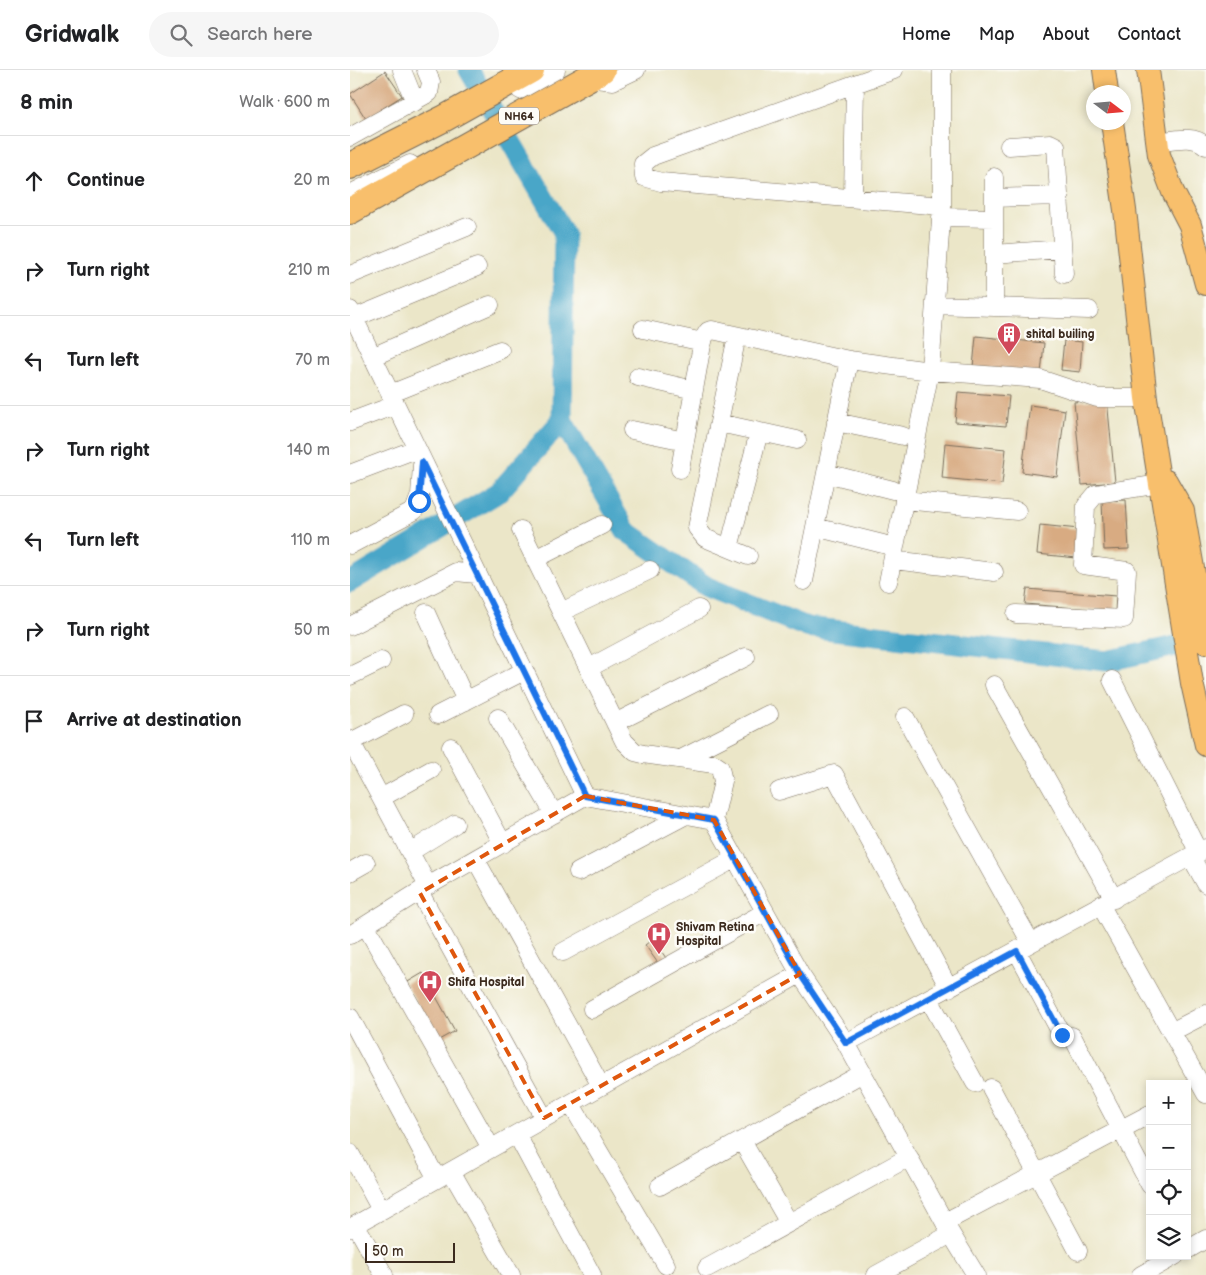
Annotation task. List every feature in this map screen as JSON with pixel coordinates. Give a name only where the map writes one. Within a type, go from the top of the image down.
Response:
[{"type":"highway","name":"NH64","points":[[350,211],[432,166],[452,135],[531,70]]},
{"type":"highway","name":"NH64","points":[[350,166],[452,135],[586,74]]},
{"type":"main road","points":[[1104,70],[1106,85]]},
{"type":"main road","points":[[1148,70],[1159,155],[1173,192],[1190,225],[1206,284]]},
{"type":"main road","points":[[1113,130],[1125,210],[1146,398],[1159,475],[1206,644]]},
{"type":"main road","points":[[1182,561],[1192,683],[1206,745]]},
{"type":"street","points":[[402,70],[415,102]]},
{"type":"street","points":[[350,136],[429,93],[431,82],[426,70]]},
{"type":"street","points":[[350,194],[452,135],[556,70]]},
{"type":"street","points":[[586,74],[613,81],[636,70]]},
{"type":"street","points":[[894,70],[653,156],[643,164],[642,171],[644,177],[661,182],[853,198],[994,218]]},
{"type":"street","points":[[888,582],[893,560],[899,495],[930,371],[942,212],[942,70]]},
{"type":"street","points":[[853,198],[855,84]]},
{"type":"street","points":[[350,180],[452,135]]},
{"type":"street","points":[[1157,142],[1191,138],[1201,141],[1206,146]]},
{"type":"street","points":[[1009,146],[1054,143],[1057,151],[1064,274]]},
{"type":"street","points":[[350,225],[427,182],[432,166]]},
{"type":"street","points":[[994,177],[994,307]]},
{"type":"street","points":[[994,198],[1059,196]]},
{"type":"street","points":[[350,275],[467,228]]},
{"type":"street","points":[[994,254],[1062,249]]},
{"type":"street","points":[[477,267],[352,314],[473,569],[585,796]]},
{"type":"street","points":[[372,358],[490,305]]},
{"type":"street","points":[[935,305],[1090,310]]},
{"type":"street","points":[[643,330],[703,342]]},
{"type":"street","points":[[680,469],[703,342],[708,331],[849,360],[930,371],[1040,379],[1097,398],[1146,398]]},
{"type":"street","points":[[737,336],[697,528],[706,538],[748,556]]},
{"type":"street","points":[[350,422],[392,399],[500,350]]},
{"type":"street","points":[[804,581],[849,360]]},
{"type":"street","points":[[638,377],[694,390]]},
{"type":"street","points":[[836,422],[903,436]]},
{"type":"street","points":[[719,423],[797,440]]},
{"type":"street","points":[[632,430],[685,441]]},
{"type":"street","points":[[729,548],[759,432]]},
{"type":"street","points":[[350,474],[419,455]]},
{"type":"street","points":[[350,545],[414,511],[420,495],[419,455]]},
{"type":"street","points":[[826,473],[899,495],[1017,511]]},
{"type":"street","points":[[1016,614],[1124,619],[1127,571],[1083,565],[1086,506],[1096,494],[1159,475]]},
{"type":"street","points":[[536,559],[602,525]]},
{"type":"street","points":[[815,527],[883,544]]},
{"type":"street","points":[[521,530],[624,741],[635,752],[714,764],[723,771],[723,781],[714,820],[800,974],[846,1043],[976,1275]]},
{"type":"street","points":[[893,560],[994,572]]},
{"type":"street","points":[[350,626],[456,572],[473,569]]},
{"type":"street","points":[[562,612],[650,570]]},
{"type":"street","points":[[588,668],[699,609]]},
{"type":"street","points":[[426,613],[466,701]]},
{"type":"street","points":[[615,723],[746,657]]},
{"type":"street","points":[[350,676],[380,661]]},
{"type":"street","points":[[438,715],[524,671]]},
{"type":"street","points":[[1112,680],[1199,853],[1206,884]]},
{"type":"street","points":[[994,685],[1107,902],[1198,1091]]},
{"type":"street","points":[[404,714],[351,741],[410,852],[424,889],[544,1118]]},
{"type":"street","points":[[681,759],[770,714]]},
{"type":"street","points":[[904,717],[1024,947],[1067,1035],[1121,1129],[1146,1177]]},
{"type":"street","points":[[498,718],[554,814]]},
{"type":"street","points":[[451,747],[503,844]]},
{"type":"street","points":[[381,798],[431,770]]},
{"type":"street","points":[[779,791],[834,774],[949,988]]},
{"type":"street","points":[[491,1148],[356,928],[585,796],[714,820]]},
{"type":"street","points":[[578,872],[686,815]]},
{"type":"street","points":[[410,852],[455,824]]},
{"type":"street","points":[[846,1043],[1199,853]]},
{"type":"street","points":[[563,952],[736,858]]},
{"type":"street","points":[[476,860],[601,1086]]},
{"type":"street","points":[[350,872],[366,863]]},
{"type":"street","points":[[592,1009],[765,912]]},
{"type":"street","points":[[384,1275],[353,1226],[800,974]]},
{"type":"street","points":[[929,999],[1038,1173],[1078,1250]]},
{"type":"street","points":[[1171,1032],[1206,1014]]},
{"type":"street","points":[[350,1017],[444,1175],[511,1275]]},
{"type":"street","points":[[660,1186],[863,1073]]},
{"type":"street","points":[[572,1104],[666,1265]]},
{"type":"street","points":[[876,1275],[1038,1173],[1146,1116]]},
{"type":"street","points":[[517,1135],[592,1275]]},
{"type":"street","points":[[742,1141],[789,1223]]},
{"type":"street","points":[[350,1153],[381,1210]]},
{"type":"street","points":[[707,1268],[909,1157]]},
{"type":"street","points":[[1191,1248],[1206,1239]]},
{"type":"street","points":[[1141,1275],[1168,1260]]},
{"type":"highlighted area","points":[[585,796],[714,820],[800,974],[544,1118],[420,893]]},
{"type":"building","points":[[385,71],[402,96],[366,119],[350,94]]},
{"type":"building","name":"shital builing","points":[[976,336],[1044,343],[1041,374],[973,367]]},
{"type":"building","points":[[1064,340],[1082,342],[1080,372],[1061,370]]},
{"type":"building","points":[[958,392],[1009,396],[1006,426],[955,422]]},
{"type":"building","points":[[1107,399],[1115,482],[1082,485],[1074,402]]},
{"type":"building","points":[[1030,405],[1065,410],[1057,477],[1022,472]]},
{"type":"building","points":[[945,443],[1006,449],[1002,484],[942,478]]},
{"type":"building","points":[[1126,500],[1129,549],[1104,550],[1102,501]]},
{"type":"building","points":[[1040,525],[1079,529],[1077,558],[1037,554]]},
{"type":"building","points":[[1027,589],[1116,596],[1115,611],[1025,604]]},
{"type":"building","points":[[653,939],[668,961],[660,966],[645,945]]},
{"type":"building","points":[[423,973],[455,1031],[437,1041],[406,983]]},
{"type":"waterway","points":[[350,582],[499,492],[562,420],[564,233],[469,70]]},
{"type":"waterway","points":[[562,420],[626,531],[707,587],[807,627],[1107,661],[1203,640]]},
{"type":"place","name":"shital builing","points":[[1009,355]]},
{"type":"place","name":"Shivam Retina Hospital","points":[[659,955]]},
{"type":"place","name":"Shifa Hospital","points":[[430,1003]]},
{"type":"route","points":[[419,501],[422,462],[585,796],[714,820],[800,974],[846,1043],[1017,951],[1062,1035]]}]
